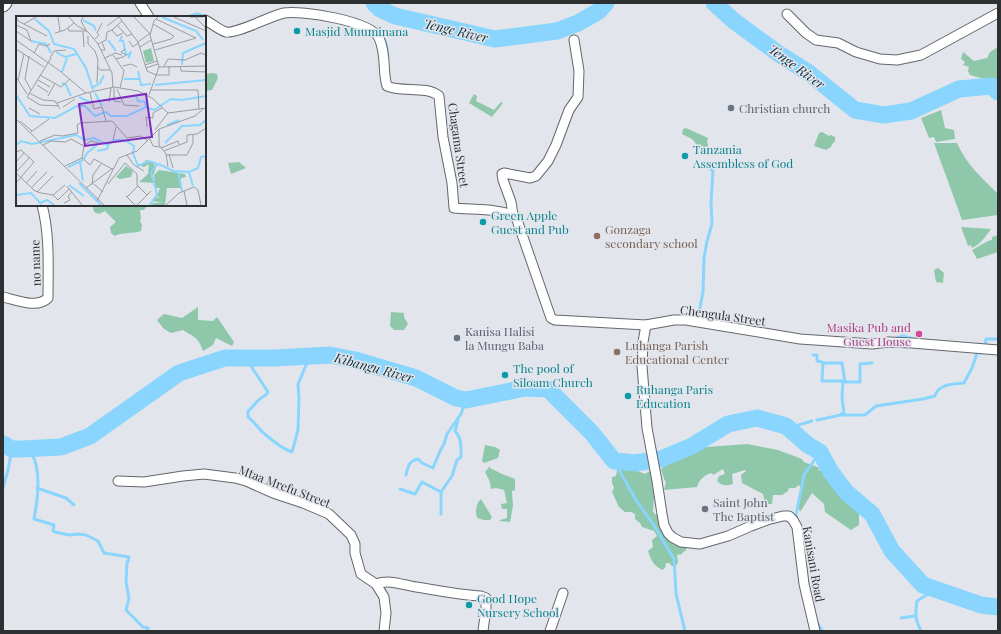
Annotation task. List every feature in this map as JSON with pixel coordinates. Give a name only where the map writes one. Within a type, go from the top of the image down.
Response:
[{"type":"street","points":[[140,3],[148,16]]},
{"type":"street","name":"Chagama Street","points":[[206,21],[226,32],[239,30],[286,13],[320,15],[364,27],[373,31],[379,38],[385,55],[386,86],[396,89],[429,91],[439,96],[443,137],[452,183],[454,208],[498,211],[514,216]]},
{"type":"street","points":[[787,14],[806,33],[816,40],[838,43],[856,52],[880,59],[897,60],[921,55],[998,13]]},
{"type":"street","points":[[514,216],[502,174],[504,173],[526,178],[533,177],[539,173],[551,156],[569,110],[578,97],[579,71],[574,40]]},
{"type":"street","name":"no name","points":[[3,297],[33,303],[42,302],[48,298],[47,241],[42,206]]},
{"type":"street","name":"Chengula Street","points":[[514,216],[552,319],[646,325],[674,320],[686,320],[800,339],[872,344],[889,342],[912,343],[998,350]]},
{"type":"street","name":"Kanisani Road","points":[[646,325],[643,342],[642,366],[647,428],[664,525],[668,533],[681,542],[700,544],[728,536],[767,520],[790,516],[796,527],[804,584],[815,631]]},
{"type":"street","name":"Mtaa Mrefu Street","points":[[118,481],[144,482],[204,474],[226,477],[246,481],[273,493],[320,509],[329,514],[352,535],[360,574],[376,584],[384,597],[384,631]]},
{"type":"street","points":[[376,584],[384,581],[486,598],[483,631]]},
{"type":"street","points":[[550,631],[563,593]]},
{"type":"green space","points":[[998,47],[998,85],[995,81],[970,75],[968,71],[969,67],[963,65],[965,62],[961,59],[963,52],[974,61],[987,58],[990,52]]},
{"type":"green space","points":[[206,74],[217,74],[218,78],[212,90],[206,91]]},
{"type":"green space","points":[[474,94],[477,96],[476,101],[494,110],[501,102],[503,103],[492,117],[469,103]]},
{"type":"green space","points":[[941,110],[945,128],[954,130],[955,139],[936,142],[934,137],[929,138],[921,118]]},
{"type":"green space","points":[[686,128],[708,138],[708,148],[697,145],[692,139],[682,134],[683,129]]},
{"type":"green space","points":[[822,132],[829,136],[831,135],[835,137],[835,141],[831,147],[826,150],[814,146],[819,133]]},
{"type":"green space","points":[[934,143],[957,143],[965,158],[998,194],[998,215],[962,220]]},
{"type":"green space","points":[[239,162],[246,168],[231,174],[228,163]]},
{"type":"green space","points":[[94,206],[147,206],[144,210],[140,210],[140,221],[142,225],[141,231],[115,236],[111,233],[110,227],[116,222],[105,211],[99,214],[94,212]]},
{"type":"green space","points":[[961,227],[991,229],[980,242],[972,248],[971,245],[968,246]]},
{"type":"green space","points":[[998,235],[998,252],[977,259],[972,250],[992,240],[992,237]]},
{"type":"green space","points":[[938,268],[944,273],[943,283],[936,282],[934,270]]},
{"type":"green space","points":[[198,307],[198,320],[213,321],[217,317],[234,342],[232,346],[216,338],[213,345],[203,351],[198,340],[193,336],[183,330],[171,333],[164,329],[157,320],[164,314],[182,318]]},
{"type":"green space","points":[[391,312],[404,313],[404,317],[408,324],[404,330],[394,330],[390,326]]},
{"type":"green space","points":[[747,444],[778,450],[820,468],[818,470],[824,471],[859,513],[859,525],[851,530],[825,512],[824,504],[812,493],[800,512],[798,506],[801,488],[799,485],[795,488],[789,488],[788,491],[782,495],[773,495],[772,504],[765,504],[763,494],[742,483],[741,475],[746,471],[745,470],[732,474],[733,484],[731,485],[722,485],[717,481],[719,476],[725,474],[723,469],[713,475],[712,473],[704,476],[697,487],[664,490],[666,482],[661,469],[679,456],[692,452],[694,448]]},
{"type":"green space","points":[[485,445],[495,447],[500,450],[498,458],[484,463],[482,461]]},
{"type":"green space","points":[[621,464],[645,474],[650,471],[652,473],[658,494],[654,497],[653,512],[656,515],[662,513],[660,521],[687,548],[680,555],[677,555],[678,562],[676,566],[666,563],[665,568],[662,570],[654,564],[648,551],[653,547],[652,540],[657,536],[654,531],[642,527],[635,519],[635,514],[625,512],[619,507],[612,492],[614,488],[612,477],[616,476],[616,467]]},
{"type":"green space","points":[[490,466],[490,468],[515,479],[515,490],[512,491],[513,506],[510,522],[499,521],[507,518],[507,509],[502,509],[501,504],[507,503],[504,490],[496,488],[491,489],[490,482],[485,472]]},
{"type":"green space","points":[[481,499],[492,517],[490,520],[477,518],[476,508]]},
{"type":"waterway","name":"Tenge River","points":[[374,3],[380,9],[395,16],[495,39],[557,31],[578,23],[599,11],[606,3]]},
{"type":"waterway","name":"Tenge River","points":[[714,3],[734,21],[779,54],[809,73],[855,110],[884,115],[911,111],[959,89],[991,86],[998,92]]},
{"type":"waterway","points":[[190,16],[197,14],[204,16]]},
{"type":"waterway","name":"Tenge River","points":[[578,23],[578,30]]},
{"type":"waterway","points":[[376,30],[384,38],[388,57]]},
{"type":"waterway","points":[[991,86],[998,79]]},
{"type":"waterway","points":[[701,319],[698,318],[703,292],[704,258],[712,224],[711,203],[713,171],[708,167]]},
{"type":"waterway","points":[[894,339],[903,336],[915,339]]},
{"type":"waterway","points":[[984,346],[986,339],[998,339]]},
{"type":"waterway","points":[[817,420],[841,415],[865,415],[876,406],[935,396],[939,389],[943,387],[951,384],[964,383],[972,368],[977,353],[984,353]]},
{"type":"waterway","name":"Kibangu River","points":[[3,444],[12,449],[61,447],[90,436],[179,373],[225,358],[275,358],[330,355],[355,360],[416,378],[456,398],[466,400],[525,388],[548,389],[592,433],[614,461],[635,463],[661,459],[692,446],[728,424],[757,418],[786,426],[808,445],[820,452],[831,472],[846,492],[872,514],[892,551],[923,585],[981,605],[998,607]]},
{"type":"waterway","points":[[813,355],[817,355],[817,361],[823,363]]},
{"type":"waterway","points":[[247,358],[268,392],[248,411],[248,417],[272,440],[292,452],[298,430],[298,384],[310,356]]},
{"type":"waterway","points":[[841,414],[844,413],[842,398],[843,381],[822,381],[823,363],[842,363],[845,382],[860,382],[860,364],[872,363]]},
{"type":"waterway","points":[[406,475],[409,464],[418,459],[422,463],[433,468],[447,434],[461,414],[466,400]]},
{"type":"waterway","points":[[441,514],[441,492],[452,476],[457,460],[461,457],[460,440],[455,431],[458,420]]},
{"type":"waterway","points":[[786,426],[792,427],[812,421]]},
{"type":"waterway","points":[[3,488],[12,449]]},
{"type":"waterway","points":[[30,450],[34,458],[38,474],[38,493],[34,519],[54,525],[53,531],[55,532],[69,535],[86,535],[98,541],[104,553],[129,557],[127,562],[126,582],[129,598],[126,610],[143,627],[148,628],[147,631]]},
{"type":"waterway","points":[[797,519],[796,515],[804,475],[820,452]]},
{"type":"waterway","points":[[614,461],[636,500],[655,527],[674,559],[676,594],[685,631]]},
{"type":"waterway","points":[[400,489],[415,494],[422,482],[441,492]]},
{"type":"waterway","points":[[37,488],[66,498],[74,505]]},
{"type":"waterway","points":[[921,631],[916,617],[917,601],[936,589]]},
{"type":"waterway","points":[[901,618],[915,616]]},
{"type":"waterway","points":[[817,622],[822,631]]},
{"type":"place","name":"Masjid Muuminana","points":[[297,31]]},
{"type":"place","name":"Christian church","points":[[731,108]]},
{"type":"place","name":"Tanzania Assembless of God","points":[[685,156]]},
{"type":"place","name":"Green Apple Guest and Pub","points":[[483,222]]},
{"type":"place","name":"Gonzaga secondary school","points":[[597,236]]},
{"type":"place","name":"Masika Pub and Guest House","points":[[919,334]]},
{"type":"place","name":"Kanisa Halisi la Mungu Baba","points":[[457,338]]},
{"type":"place","name":"Luhanga Parish Educational Center","points":[[617,352]]},
{"type":"place","name":"The pool of Siloam Church","points":[[505,375]]},
{"type":"place","name":"Ruhanga Paris Education","points":[[628,396]]},
{"type":"place","name":"Saint John The Baptist","points":[[705,509]]},
{"type":"place","name":"Good Hope Nursery School","points":[[469,605]]}]
